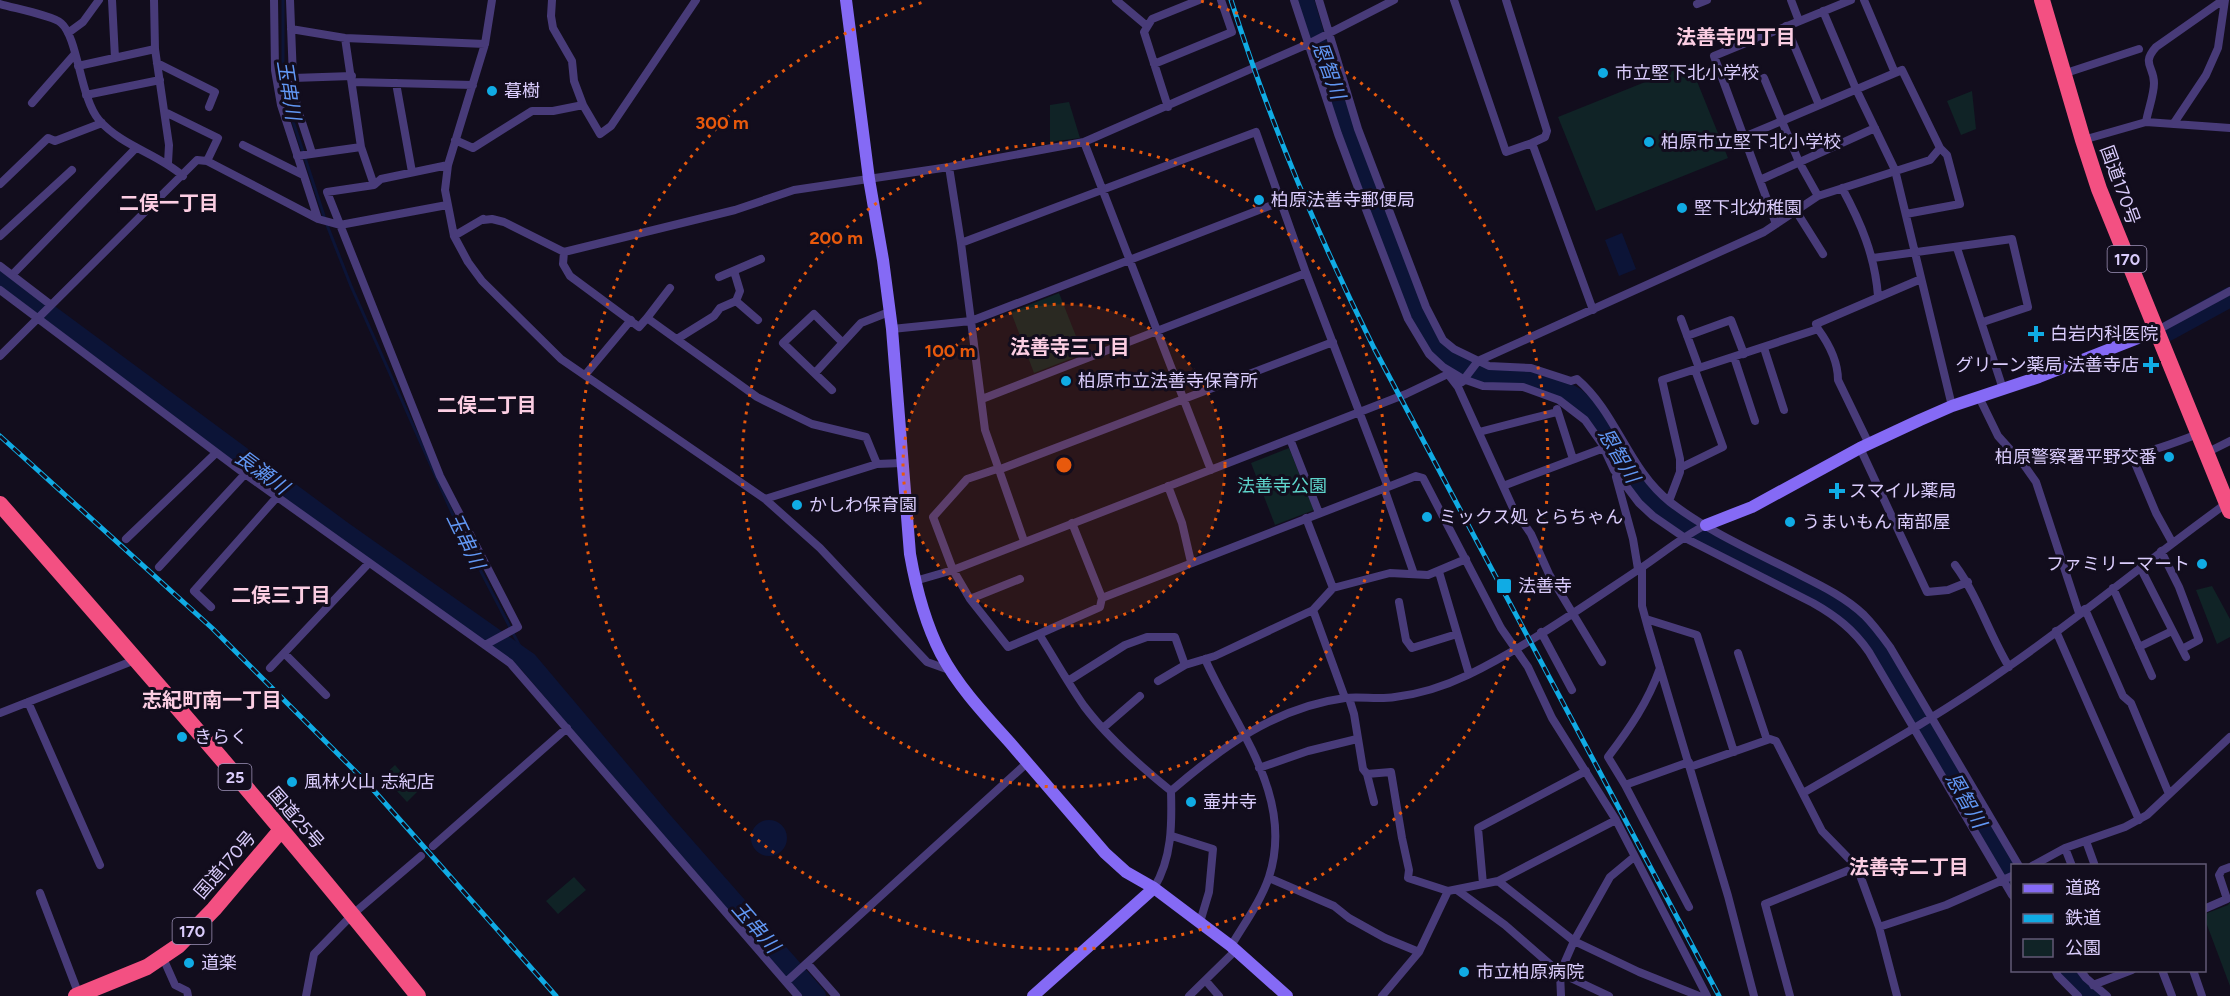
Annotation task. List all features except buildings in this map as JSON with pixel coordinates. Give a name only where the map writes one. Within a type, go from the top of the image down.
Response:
[{"type":"highway","name":"国道170号","points":[[2042,0],[2099,189],[2228,507]]},
{"type":"highway","name":"国道25号","points":[[0,504],[353,914],[418,996]]},
{"type":"highway","name":"国道170号","points":[[78,995],[130,975],[163,958],[178,946],[214,909],[281,830]]},
{"type":"street","points":[[68,33],[83,22],[99,0]]},
{"type":"street","points":[[112,0],[115,58]]},
{"type":"street","points":[[154,0],[155,49],[169,145],[168,163]]},
{"type":"street","points":[[274,0],[275,70],[281,105],[318,219]]},
{"type":"street","points":[[290,0],[293,78],[297,107],[312,153]]},
{"type":"street","points":[[492,0],[485,44],[448,165],[445,190],[453,236],[468,262],[482,281],[561,359],[765,500],[820,548],[927,662],[952,671]]},
{"type":"street","points":[[552,0],[553,28],[572,61],[574,81],[583,105],[600,134],[611,126],[696,0]]},
{"type":"street","points":[[846,0],[869,179],[892,329],[910,554],[925,616],[941,653],[988,718],[1105,853],[1126,872],[1154,888],[1233,948],[1285,996]]},
{"type":"street","points":[[1116,0],[1147,26]]},
{"type":"street","points":[[1167,107],[1144,32],[1152,19],[1199,0]]},
{"type":"street","points":[[1154,64],[1232,32],[1221,0]]},
{"type":"street","points":[[1294,0],[1341,141],[1408,319],[1424,348],[1445,371],[1462,381],[1484,386],[1523,387],[1558,399],[1585,420],[1604,448],[1614,470],[1626,508],[1640,568],[1642,606],[1728,896],[1754,996]]},
{"type":"street","points":[[1319,0],[1327,34],[1358,129],[1426,308],[1443,340],[1489,366],[1531,368],[1571,381],[1577,380],[1592,392],[1594,399],[1608,415],[1642,474],[1669,501],[1704,526],[1843,598],[1864,615],[1890,647],[2018,864]]},
{"type":"street","points":[[453,236],[483,219],[492,219],[504,222],[564,252],[735,210],[794,190],[949,167],[1084,142],[1309,44],[1394,0]]},
{"type":"street","points":[[1454,0],[1506,152],[1545,137],[1548,131],[1506,0]]},
{"type":"street","points":[[1698,4],[1707,0]]},
{"type":"street","points":[[1791,0],[1799,21]]},
{"type":"street","points":[[1776,224],[1714,56],[1851,0]]},
{"type":"street","points":[[1864,0],[1895,73]]},
{"type":"street","points":[[2146,122],[2154,82],[2148,65],[2150,53],[2156,46],[2224,0]]},
{"type":"street","points":[[2174,123],[2206,75],[2218,48],[2224,0]]},
{"type":"street","points":[[0,4],[35,15],[49,16],[61,22],[68,33],[86,94],[95,115],[102,123],[136,148],[168,163],[183,176]]},
{"type":"street","points":[[1823,11],[1856,89],[1895,170],[1952,406]]},
{"type":"street","points":[[1786,26],[1819,105]]},
{"type":"street","points":[[291,29],[345,38],[485,44]]},
{"type":"street","points":[[345,38],[361,147],[374,185]]},
{"type":"street","points":[[78,66],[155,49]]},
{"type":"street","points":[[2063,74],[2139,50]]},
{"type":"street","points":[[32,103],[74,55]]},
{"type":"street","points":[[157,63],[215,92],[209,106]]},
{"type":"street","points":[[1744,136],[1902,70],[1940,148],[1947,156],[1960,204],[1906,214]]},
{"type":"street","points":[[293,78],[473,85]]},
{"type":"street","points":[[1764,78],[1780,121],[1818,196]]},
{"type":"street","points":[[86,94],[160,80]]},
{"type":"street","points":[[396,83],[412,172]]},
{"type":"street","points":[[455,140],[473,148],[532,111],[553,111],[583,105]]},
{"type":"street","points":[[165,112],[218,138],[207,162]]},
{"type":"street","points":[[2083,140],[2146,122],[2230,128]]},
{"type":"street","points":[[0,184],[48,138],[55,141],[102,123]]},
{"type":"street","points":[[1760,180],[1875,128]]},
{"type":"street","points":[[961,243],[1256,132],[1386,487],[1414,574]]},
{"type":"street","points":[[1084,142],[1211,470]]},
{"type":"street","points":[[1532,143],[1593,310]]},
{"type":"street","points":[[243,145],[303,175]]},
{"type":"street","points":[[297,156],[361,147]]},
{"type":"street","points":[[12,275],[136,148]]},
{"type":"street","points":[[1462,381],[1478,361],[1662,280],[1764,232],[1818,196],[1930,160],[1940,148]]},
{"type":"street","points":[[0,356],[197,160],[207,162],[318,219],[340,225],[447,205]]},
{"type":"street","points":[[448,165],[381,179],[374,185],[327,192],[441,476],[518,627],[485,645]]},
{"type":"street","points":[[949,167],[986,430],[1024,541]]},
{"type":"street","points":[[0,236],[72,170]]},
{"type":"street","points":[[1842,188],[1859,219],[1873,258],[1878,296]]},
{"type":"street","points":[[892,329],[971,321],[1280,202]]},
{"type":"street","points":[[1796,211],[1823,254]]},
{"type":"street","points":[[1873,258],[2012,239],[2028,307],[1983,322]]},
{"type":"street","points":[[1957,248],[2003,389]]},
{"type":"street","points":[[564,252],[563,264],[570,276],[639,327],[670,288]]},
{"type":"street","points":[[719,277],[761,259]]},
{"type":"street","points":[[0,266],[51,305]]},
{"type":"street","points":[[677,339],[714,316],[720,308],[736,300],[740,291],[734,271]]},
{"type":"street","points":[[982,399],[1306,273]]},
{"type":"street","points":[[1921,279],[1816,324],[1827,342],[1838,371],[1838,380],[1864,446],[1927,592],[1948,590],[1968,582]]},
{"type":"street","points":[[0,290],[216,453],[510,663],[788,979],[798,996]]},
{"type":"street","points":[[1033,996],[1154,888],[1161,877],[1172,836],[1172,791],[1212,756],[1245,734],[1275,718],[1299,709],[1347,698],[1393,698],[1447,684],[1515,649],[1704,526],[1752,507],[1864,446],[1952,406],[2156,331],[2230,291]]},
{"type":"street","points":[[736,300],[758,320]]},
{"type":"street","points":[[814,373],[861,323],[890,312]]},
{"type":"street","points":[[832,390],[783,343],[814,314],[842,342]]},
{"type":"street","points":[[647,318],[757,397],[777,408],[812,424],[866,437],[877,464]]},
{"type":"street","points":[[1680,468],[1723,447],[1681,319]]},
{"type":"street","points":[[585,375],[631,320]]},
{"type":"street","points":[[1688,336],[1731,320],[1744,354]]},
{"type":"street","points":[[1669,501],[1678,481],[1680,459],[1662,380],[1818,330]]},
{"type":"street","points":[[1072,523],[1102,598],[1100,606],[1008,647],[970,598],[953,570],[933,517],[968,479],[1333,342]]},
{"type":"street","points":[[1764,348],[1784,410]]},
{"type":"street","points":[[1734,357],[1755,421]]},
{"type":"street","points":[[915,581],[953,570],[1406,394],[1445,371]]},
{"type":"street","points":[[1462,381],[1479,432],[1513,508],[1531,534],[1549,574],[1602,662]]},
{"type":"street","points":[[1979,397],[1998,436],[2036,482],[2082,611],[2123,696],[2131,703],[2169,794]]},
{"type":"street","points":[[1558,399],[1557,412],[1573,459]]},
{"type":"street","points":[[1479,432],[1557,412]]},
{"type":"street","points":[[2115,456],[2132,456],[2198,434]]},
{"type":"street","points":[[1290,439],[1319,513]]},
{"type":"street","points":[[2206,453],[2230,441]]},
{"type":"street","points":[[1503,486],[1604,448]]},
{"type":"street","points":[[126,539],[216,453]]},
{"type":"street","points":[[2132,456],[2156,513],[2172,542]]},
{"type":"street","points":[[765,500],[877,464],[902,463]]},
{"type":"street","points":[[1614,470],[1639,503],[1686,537],[1832,614],[1860,638],[2007,878],[1946,905],[1879,927]]},
{"type":"street","points":[[159,567],[245,474]]},
{"type":"street","points":[[1102,598],[1386,487],[1416,476],[1423,478],[1502,627],[1528,667],[1552,718],[1616,820],[1707,996]]},
{"type":"street","points":[[1168,486],[1182,523],[1191,562]]},
{"type":"street","points":[[211,607],[194,591],[277,497]]},
{"type":"street","points":[[1803,793],[1915,728],[2009,667],[2172,542],[2228,507]]},
{"type":"street","points":[[1306,518],[1333,588]]},
{"type":"street","points":[[2140,567],[2184,653],[2199,640],[2179,587],[2161,551]]},
{"type":"street","points":[[1158,681],[1185,664],[1205,659],[1258,637],[1274,627],[1313,610],[1333,588],[1390,573],[1428,575],[1466,559]]},
{"type":"street","points":[[270,668],[369,563]]},
{"type":"street","points":[[1955,565],[1968,582],[1996,646],[2009,667]]},
{"type":"street","points":[[1439,572],[1469,674]]},
{"type":"street","points":[[970,598],[1020,579]]},
{"type":"street","points":[[2112,588],[2152,676]]},
{"type":"street","points":[[1399,602],[1406,640],[1412,648],[1457,634]]},
{"type":"street","points":[[1313,610],[1347,698],[1361,764],[1367,774],[1374,802]]},
{"type":"street","points":[[1646,619],[1697,635],[1734,752]]},
{"type":"street","points":[[2139,647],[2172,631]]},
{"type":"street","points":[[1541,632],[1572,690]]},
{"type":"street","points":[[2056,632],[2139,820]]},
{"type":"street","points":[[1039,634],[1084,706],[1151,775],[1172,791]]},
{"type":"street","points":[[1068,681],[1125,645],[1147,637],[1175,637],[1185,664]]},
{"type":"street","points":[[284,653],[326,695]]},
{"type":"street","points":[[1738,653],[1767,740]]},
{"type":"street","points":[[1189,996],[1206,981],[1233,948],[1269,878],[1276,843],[1275,813],[1259,768],[1245,734],[1205,659]]},
{"type":"street","points":[[0,713],[135,660]]},
{"type":"street","points":[[1660,668],[1641,712],[1608,756],[1689,907]]},
{"type":"street","points":[[1103,728],[1140,696]]},
{"type":"street","points":[[28,702],[100,866]]},
{"type":"street","points":[[433,846],[567,728]]},
{"type":"street","points":[[2036,864],[2065,848],[2125,827],[2147,815],[2230,737]]},
{"type":"street","points":[[1259,768],[1308,751],[1357,739]]},
{"type":"street","points":[[1625,785],[1767,740],[1776,741],[1822,831],[1857,867],[1879,927],[1898,996]]},
{"type":"street","points":[[788,979],[1026,763]]},
{"type":"street","points":[[1483,884],[1478,828],[1586,771]]},
{"type":"street","points":[[1367,774],[1391,772],[1409,870],[1408,878],[1453,890],[1505,925],[1560,973],[1609,996]]},
{"type":"street","points":[[1382,996],[1419,952],[1453,890],[1498,881],[1616,820]]},
{"type":"street","points":[[1172,836],[1213,849],[1209,892],[1200,922]]},
{"type":"street","points":[[2086,841],[2094,864]]},
{"type":"street","points":[[2065,848],[2071,864]]},
{"type":"street","points":[[306,996],[314,954],[353,914],[421,856]]},
{"type":"street","points":[[1561,996],[1560,973],[1574,942],[1610,877],[1634,857]]},
{"type":"street","points":[[1790,996],[1765,904],[1857,867]]},
{"type":"street","points":[[2206,909],[2227,899],[2219,875],[2222,870],[2230,867]]},
{"type":"street","points":[[1269,878],[1334,906],[1349,918],[1385,938],[1419,952]]},
{"type":"street","points":[[1498,881],[1574,942],[1699,996]]},
{"type":"street","points":[[40,893],[78,995]]},
{"type":"street","points":[[163,958],[175,986],[187,991],[188,996]]},
{"type":"street","points":[[805,964],[836,996]]},
{"type":"street","points":[[2057,972],[2078,996]]},
{"type":"street","points":[[2082,972],[2107,996]]},
{"type":"street","points":[[2094,985],[2127,972]]},
{"type":"street","points":[[2163,972],[2172,996]]},
{"type":"street","points":[[2194,972],[2202,996]]},
{"type":"street","points":[[1206,981],[1219,996]]},
{"type":"street","points":[[2067,996],[2068,986]]},
{"type":"green space","points":[[1690,64],[1728,158],[1596,211],[1558,117]]},
{"type":"green space","points":[[1972,91],[1976,129],[1961,135],[1947,101]]},
{"type":"green space","points":[[1069,102],[1080,138],[1050,142],[1050,105]]},
{"type":"green space","points":[[1059,293],[1083,354],[1034,373],[1011,312]]},
{"type":"green space","name":"法善寺公園","points":[[1289,448],[1314,510],[1275,525],[1251,463]]},
{"type":"green space","points":[[2212,586],[2230,619],[2230,637],[2217,644],[2196,590]]},
{"type":"green space","points":[[395,765],[418,791],[407,802],[383,776]]},
{"type":"green space","points":[[574,877],[586,890],[558,914],[546,901]]},
{"type":"green space","points":[[2230,902],[2230,986],[2206,922],[2206,914],[2228,905]]},
{"type":"water","points":[[1622,233],[1636,269],[1619,276],[1605,240]]},
{"type":"water","points":[[769,820],[782,825],[787,838],[782,851],[769,856],[756,851],[751,838],[756,825]]},
{"type":"waterway","name":"玉串川","points":[[283,0],[283,71],[289,109],[325,219]]},
{"type":"waterway","name":"恩智川","points":[[1304,0],[1315,37],[1421,318],[1433,342],[1446,358],[1465,368],[1493,377],[1522,377],[1551,384],[1576,398],[1594,415],[1638,488],[1662,511],[1830,604],[1850,618],[1879,651],[2011,878]]},
{"type":"waterway","name":"玉串川","points":[[327,225],[351,286],[461,533],[528,662]]},
{"type":"waterway","name":"長瀬川","points":[[0,278],[341,530],[528,662],[663,822],[816,996]]},
{"type":"waterway","points":[[2168,331],[2230,297]]},
{"type":"waterway","name":"恩智川","points":[[2069,972],[2091,996]]},
{"type":"railway","points":[[1231,0],[1296,177],[1333,263],[1374,348],[1719,996]]},
{"type":"railway","points":[[0,436],[212,628],[369,785],[556,996]]},
{"type":"place","name":"市立堅下北小学校","points":[[1603,73]]},
{"type":"place","name":"暮樹","points":[[492,91]]},
{"type":"place","name":"柏原市立堅下北小学校","points":[[1649,142]]},
{"type":"place","name":"柏原法善寺郵便局","points":[[1259,200]]},
{"type":"place","name":"堅下北幼稚園","points":[[1682,208]]},
{"type":"place","name":"白岩内科医院","points":[[2036,334]]},
{"type":"place","name":"グリーン薬局 法善寺店","points":[[2151,365]]},
{"type":"place","name":"柏原市立法善寺保育所","points":[[1066,381]]},
{"type":"place","name":"柏原警察署平野交番","points":[[2169,457]]},
{"type":"place","name":"スマイル薬局","points":[[1837,491]]},
{"type":"place","name":"かしわ保育園","points":[[797,505]]},
{"type":"place","name":"ミックス処 とらちゃん","points":[[1427,517]]},
{"type":"place","name":"うまいもん 南部屋","points":[[1790,522]]},
{"type":"place","name":"ファミリーマート","points":[[2202,564]]},
{"type":"place","name":"法善寺","points":[[1504,586]]},
{"type":"place","name":"きらく","points":[[182,737]]},
{"type":"place","name":"風林火山 志紀店","points":[[292,782]]},
{"type":"place","name":"壷井寺","points":[[1191,802]]},
{"type":"place","name":"道楽","points":[[189,963]]},
{"type":"place","name":"市立柏原病院","points":[[1464,972]]},
{"type":"district","name":"法善寺四丁目","points":[[1736,37]]},
{"type":"district","name":"二俣一丁目","points":[[169,203]]},
{"type":"district","name":"法善寺三丁目","points":[[1070,347]]},
{"type":"district","name":"二俣二丁目","points":[[487,405]]},
{"type":"district","name":"二俣三丁目","points":[[281,595]]},
{"type":"district","name":"志紀町南一丁目","points":[[212,700]]},
{"type":"district","name":"法善寺二丁目","points":[[1909,867]]}]
